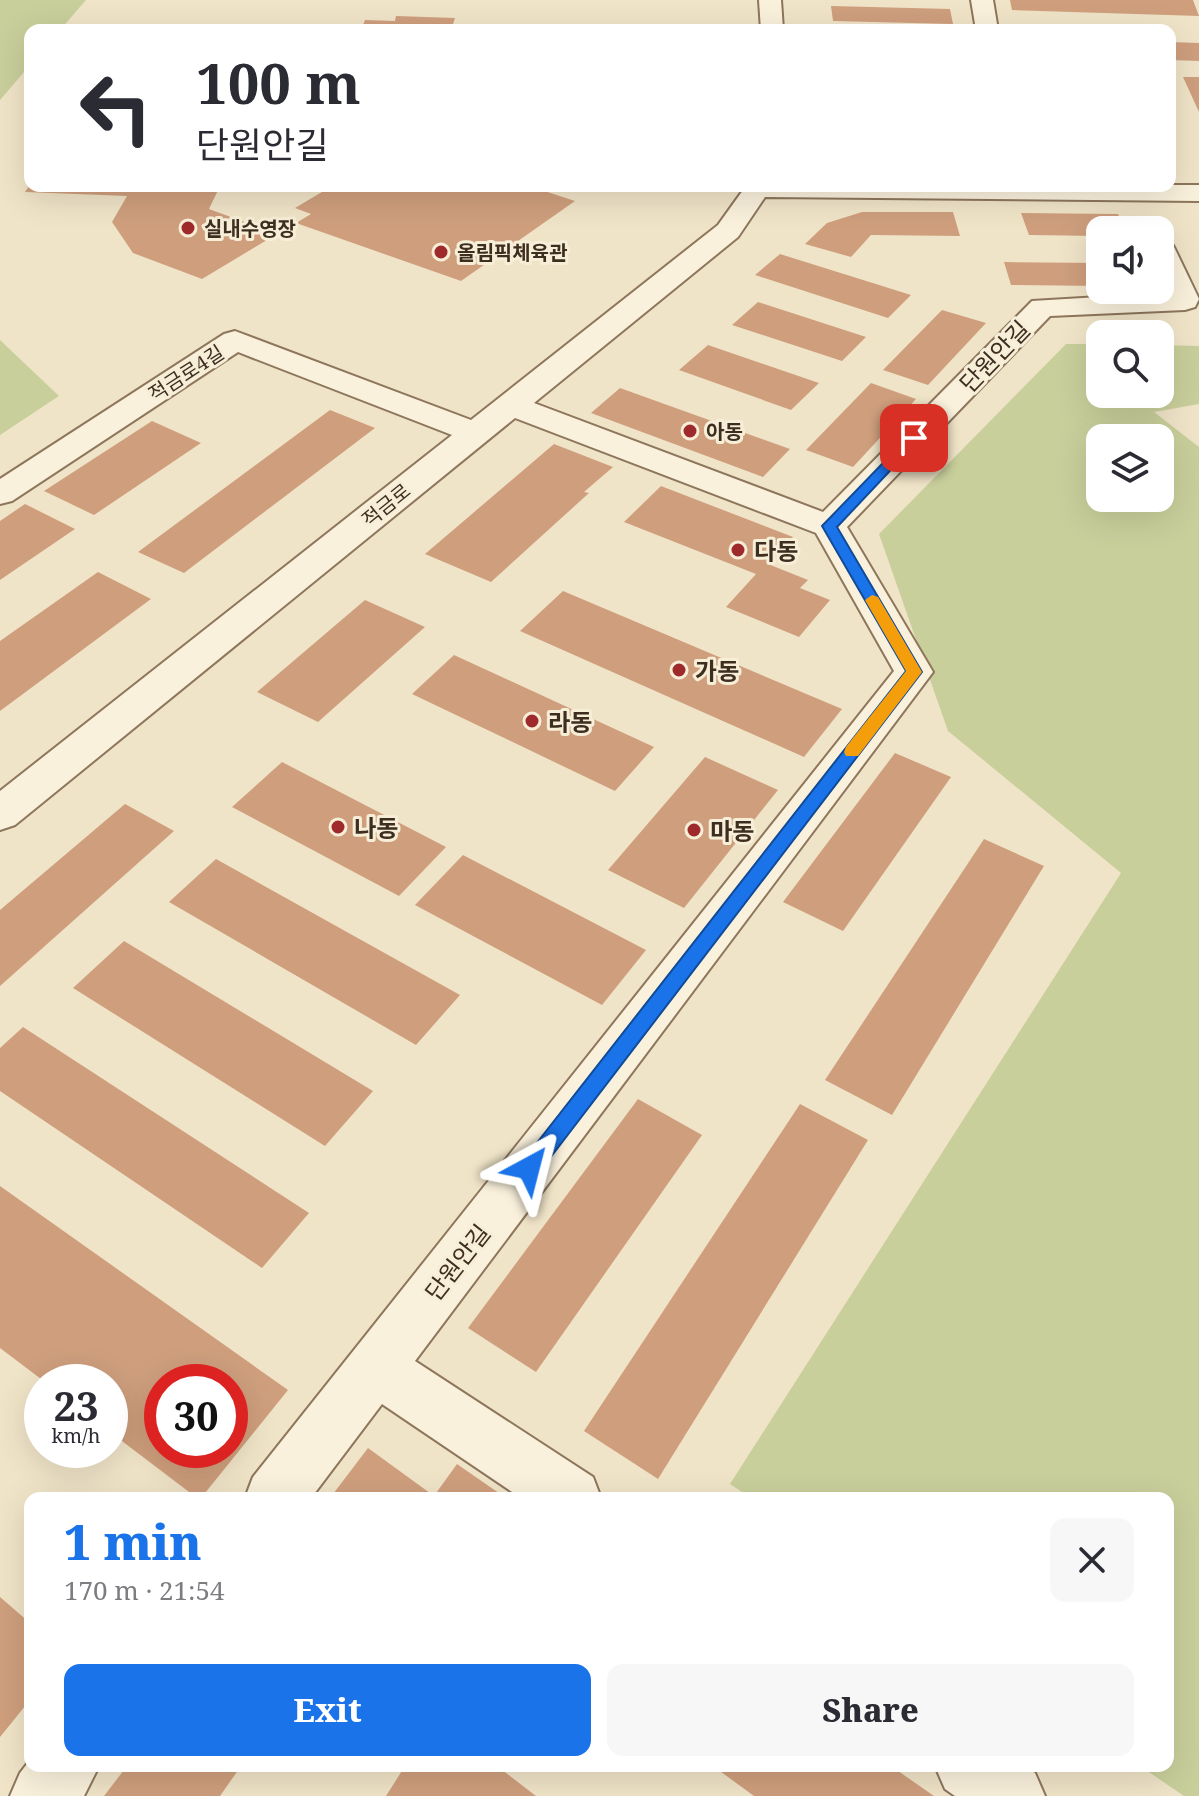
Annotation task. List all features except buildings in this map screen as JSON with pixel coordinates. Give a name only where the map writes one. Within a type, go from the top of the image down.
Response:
[{"type":"street","points":[[770,0],[772,24]]},
{"type":"street","points":[[982,0],[986,24]]},
{"type":"street","name":"적금로","points":[[0,814],[728,231],[755,192]]},
{"type":"street","points":[[1119,192],[1140,216]]},
{"type":"street","points":[[1158,192],[1199,193]]},
{"type":"street","name":"단원안길","points":[[1174,277],[1185,301],[1174,301]]},
{"type":"street","name":"단원안길","points":[[376,1367],[914,672],[829,526],[1042,307],[1114,304]]},
{"type":"street","name":"적금로4길","points":[[0,494],[235,340],[476,433]]},
{"type":"street","points":[[512,406],[829,526]]},
{"type":"street","points":[[279,1492],[376,1367],[563,1492]]},
{"type":"street","points":[[43,1796],[61,1772]]},
{"type":"street","points":[[977,1772],[1012,1796]]},
{"type":"green space","points":[[0,0],[86,0],[65,24],[24,24],[24,72],[0,100]]},
{"type":"green space","points":[[0,340],[59,396],[0,435]]},
{"type":"green space","points":[[1066,344],[1086,344],[1086,408],[1174,408],[1174,345],[1199,346],[1199,404],[1154,412],[1169,424],[1086,424],[1086,512],[1174,512],[1174,428],[1199,447],[1199,1796],[1184,1796],[1149,1772],[1174,1772],[1174,1492],[742,1492],[730,1484],[1121,873],[948,731],[879,534]]},
{"type":"slow traffic","points":[[852,752],[914,672],[872,600]]},
{"type":"place","name":"실내수영장","points":[[188,228]]},
{"type":"place","name":"올림픽체육관","points":[[441,252]]},
{"type":"place","name":"아동","points":[[690,431]]},
{"type":"place","name":"다동","points":[[738,550]]},
{"type":"place","name":"가동","points":[[679,670]]},
{"type":"place","name":"라동","points":[[532,721]]},
{"type":"place","name":"나동","points":[[338,827]]},
{"type":"place","name":"마동","points":[[694,830]]},
{"type":"route","points":[[529,1168],[914,672],[829,526],[914,438]]}]
